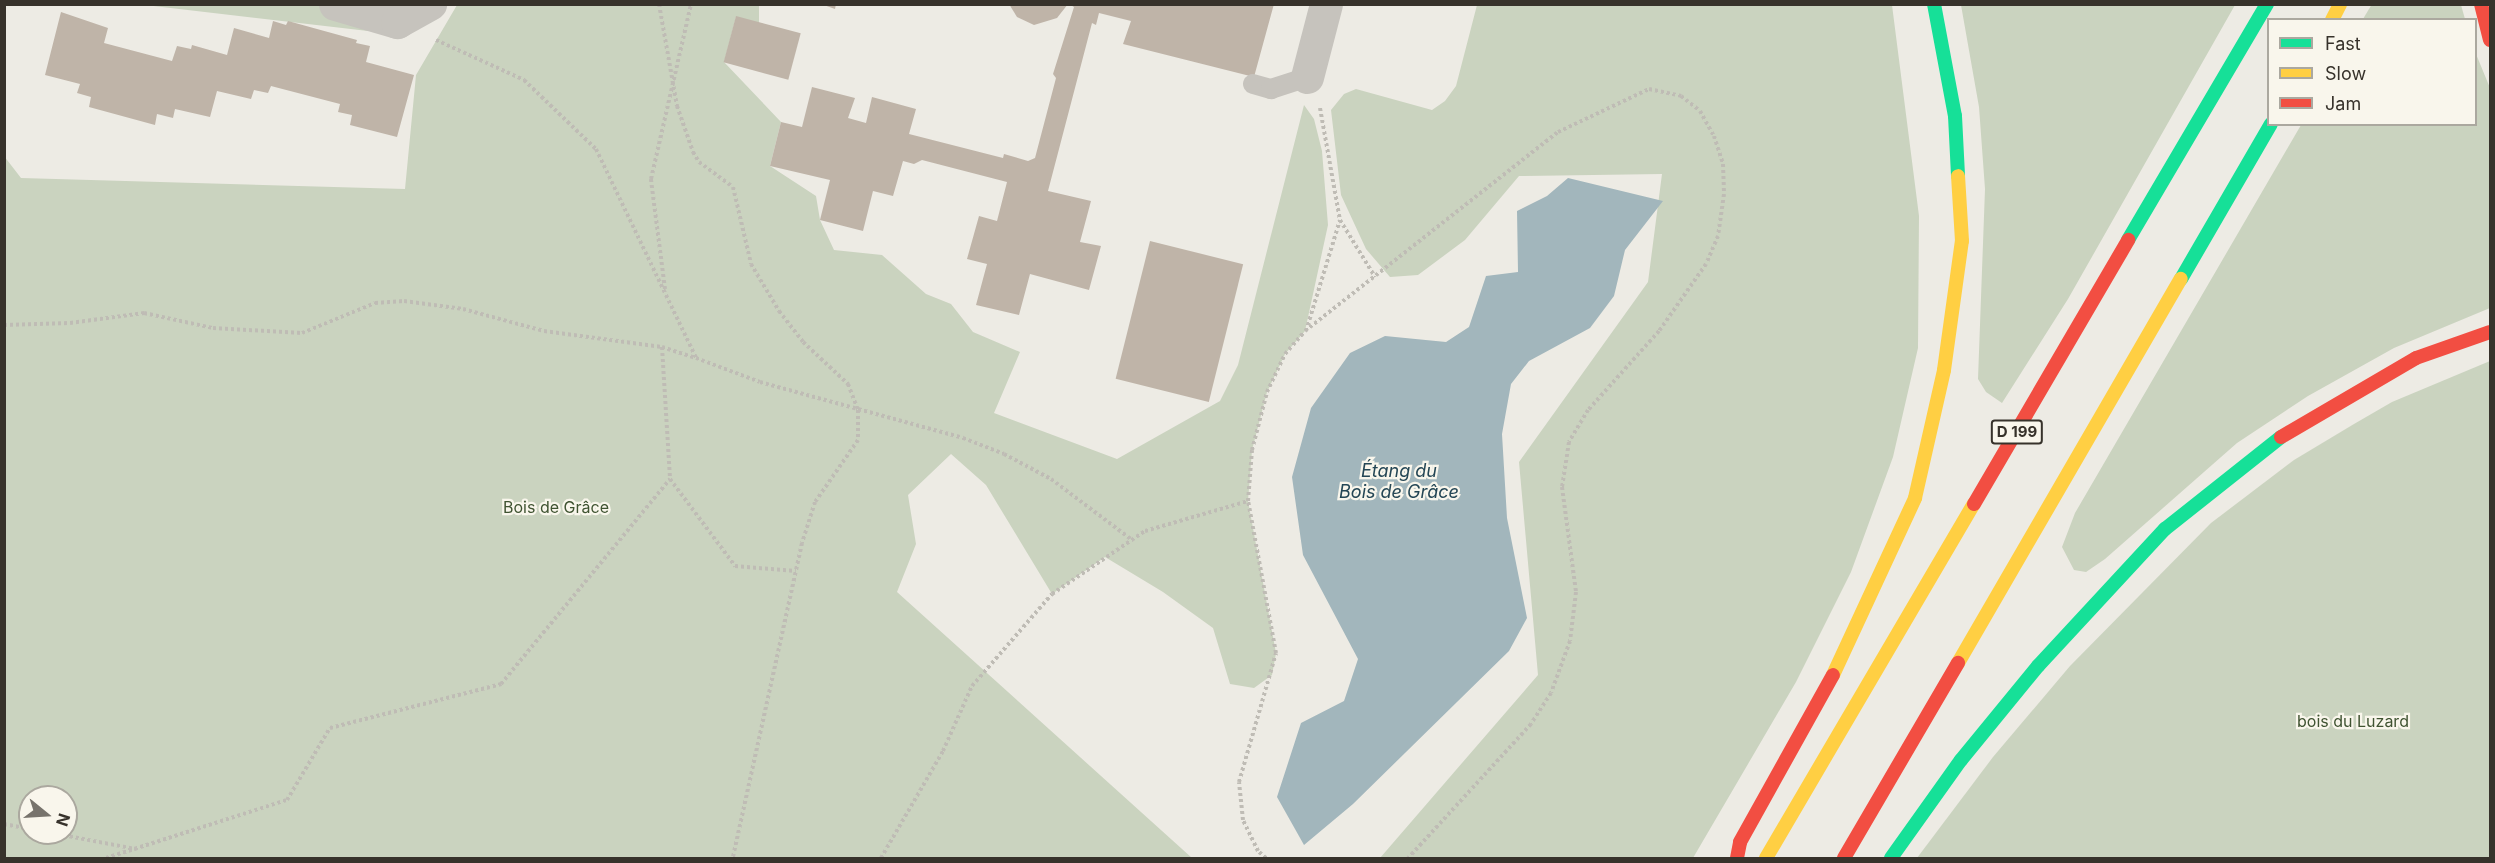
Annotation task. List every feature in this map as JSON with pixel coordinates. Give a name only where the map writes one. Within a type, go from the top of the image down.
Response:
[{"type":"highway","points":[[1737,858],[1740,842],[1850,644],[1915,498],[1944,370],[1962,241],[1955,116],[1934,4]]},
{"type":"highway","name":"D 199","points":[[1766,858],[2267,4]]},
{"type":"highway","points":[[2333,18],[2340,4]]},
{"type":"highway","points":[[2481,4],[2490,40]]},
{"type":"highway","points":[[1844,858],[2270,126]]},
{"type":"highway","points":[[1891,858],[1960,760],[2031,674],[2164,529],[2264,449],[2323,411],[2415,358],[2490,332]]},
{"type":"street","points":[[335,4],[397,22],[430,4]]},
{"type":"street","points":[[1307,77],[1326,4]]},
{"type":"lane","points":[[1253,84],[1271,89],[1307,77]]},
{"type":"path","points":[[659,4],[677,106],[699,162],[733,188],[751,264],[779,311],[803,342],[848,384],[858,410],[858,440],[815,502],[796,571],[733,858]]},
{"type":"path","points":[[666,294],[651,179],[691,4]]},
{"type":"path","points":[[397,22],[524,80],[596,149],[696,358]]},
{"type":"path","points":[[1307,77],[1324,116],[1340,220],[1375,277]]},
{"type":"path","points":[[1266,858],[1258,851],[1243,820],[1239,782],[1276,653],[1248,501],[1252,450],[1267,392],[1285,354],[1305,331],[1558,132],[1648,89],[1681,96],[1700,111],[1714,136],[1723,164],[1724,194],[1718,236],[1706,264],[1659,331],[1588,410],[1569,442],[1562,487],[1576,592],[1570,641],[1562,668],[1530,724],[1408,858]]},
{"type":"path","points":[[1305,331],[1340,220]]},
{"type":"path","points":[[4,325],[144,313],[213,328],[302,333],[375,303],[404,301],[463,309],[544,332],[662,347],[760,382],[963,438],[1004,454],[1051,479],[1131,539]]},
{"type":"path","points":[[662,347],[670,479],[735,566],[796,571]]},
{"type":"path","points":[[106,858],[287,800],[330,728],[501,684],[670,479]]},
{"type":"path","points":[[881,858],[943,751],[972,686],[1052,594],[1145,531],[1248,501]]},
{"type":"path","points":[[78,838],[137,849]]},
{"type":"green space","points":[[2372,4],[2461,5],[2465,18],[2364,18]]},
{"type":"green space","points":[[145,5],[382,5],[368,31]]},
{"type":"green space","name":"Bois de Grâce","points":[[457,5],[759,5],[759,23],[736,17],[724,62],[781,122],[770,166],[816,196],[820,220],[834,250],[882,255],[926,294],[951,304],[973,332],[1020,352],[994,413],[1117,459],[1220,401],[1238,365],[1304,105],[1314,119],[1322,151],[1328,225],[1305,331],[1285,354],[1267,392],[1252,450],[1248,501],[1276,653],[1272,675],[1254,688],[1230,684],[1213,628],[1163,592],[1105,557],[1052,594],[986,485],[951,454],[908,495],[916,544],[897,592],[1192,858],[5,858],[4,156],[21,178],[405,189],[416,75]]},
{"type":"green space","points":[[1477,5],[1892,5],[1919,216],[1918,348],[1893,457],[1851,572],[1796,682],[1693,858],[1380,858],[1538,675],[1519,462],[1648,282],[1662,174],[1519,176],[1465,240],[1418,275],[1390,277],[1366,249],[1341,195],[1331,110],[1344,94],[1356,89],[1432,110],[1445,101],[1456,86]]},
{"type":"green space","points":[[1961,5],[2235,5],[2068,299],[2002,403],[1986,392],[1978,379],[1985,189],[1979,107]]},
{"type":"green space","points":[[2477,56],[2490,88],[2490,308],[2394,348],[2308,396],[2237,443],[2105,559],[2086,572],[2074,570],[2062,547],[2075,513],[2300,126],[2477,126]]},
{"type":"green space","name":"bois du Luzard","points":[[2490,361],[2490,858],[1917,858],[1993,757],[2070,666],[2211,523],[2294,460],[2354,424],[2392,402]]},
{"type":"water","name":"Étang du Bois de Grâce","points":[[1568,178],[1663,201],[1625,250],[1614,296],[1590,328],[1529,361],[1511,384],[1502,434],[1507,518],[1527,618],[1509,651],[1353,804],[1304,845],[1277,797],[1301,723],[1344,701],[1358,659],[1303,555],[1292,477],[1311,408],[1350,353],[1385,336],[1446,342],[1469,327],[1486,276],[1518,272],[1517,211],[1547,196]]},
{"type":"building","points":[[821,4],[836,4],[835,9]]},
{"type":"building","points":[[1009,4],[1068,4],[1057,18],[1034,25],[1017,17]]},
{"type":"building","points":[[1069,4],[1274,4],[1254,77],[1123,44],[1131,21],[1099,13],[1096,25],[1092,23],[1048,191],[1091,201],[1080,242],[1101,246],[1089,290],[1030,274],[1019,315],[976,305],[987,264],[967,259],[979,216],[997,221],[1007,182],[922,160],[914,164],[903,161],[893,196],[873,191],[863,231],[820,220],[830,180],[770,166],[781,122],[802,127],[812,87],[855,98],[848,118],[866,123],[872,97],[916,109],[909,134],[1003,158],[1004,154],[1028,161],[1035,158],[1056,78],[1053,74],[1074,7]]},
{"type":"building","points":[[61,12],[108,28],[104,43],[172,61],[177,46],[191,49],[192,45],[227,55],[234,28],[269,38],[273,21],[286,25],[288,21],[357,40],[356,43],[370,46],[366,62],[414,75],[397,137],[350,125],[352,115],[338,112],[340,104],[271,86],[268,93],[254,90],[251,99],[217,91],[210,117],[175,109],[173,118],[157,114],[155,125],[89,107],[91,97],[77,93],[80,84],[45,75]]},
{"type":"building","points":[[736,16],[801,33],[788,80],[724,62]]},
{"type":"building","points":[[1150,241],[1243,264],[1209,402],[1116,379]]},
{"type":"traffic: fast","points":[[1934,4],[1955,116],[1958,176]]},
{"type":"traffic: fast","points":[[2128,240],[2267,4]]},
{"type":"traffic: fast","points":[[2181,279],[2270,126]]},
{"type":"traffic: fast","points":[[1891,858],[1961,760],[2038,666],[2165,529],[2281,437]]},
{"type":"traffic: slow","points":[[2333,18],[2340,4]]},
{"type":"traffic: slow","points":[[1833,675],[1915,498],[1944,370],[1962,241],[1958,176]]},
{"type":"traffic: slow","points":[[1958,663],[2181,279]]},
{"type":"traffic: slow","points":[[1766,858],[1974,504]]},
{"type":"traffic: jam","points":[[2481,4],[2490,40]]},
{"type":"traffic: jam","points":[[1974,504],[2128,240]]},
{"type":"traffic: jam","points":[[2281,437],[2416,358],[2490,332]]},
{"type":"traffic: jam","points":[[1844,858],[1958,663]]},
{"type":"traffic: jam","points":[[1737,858],[1740,842],[1833,675]]}]
